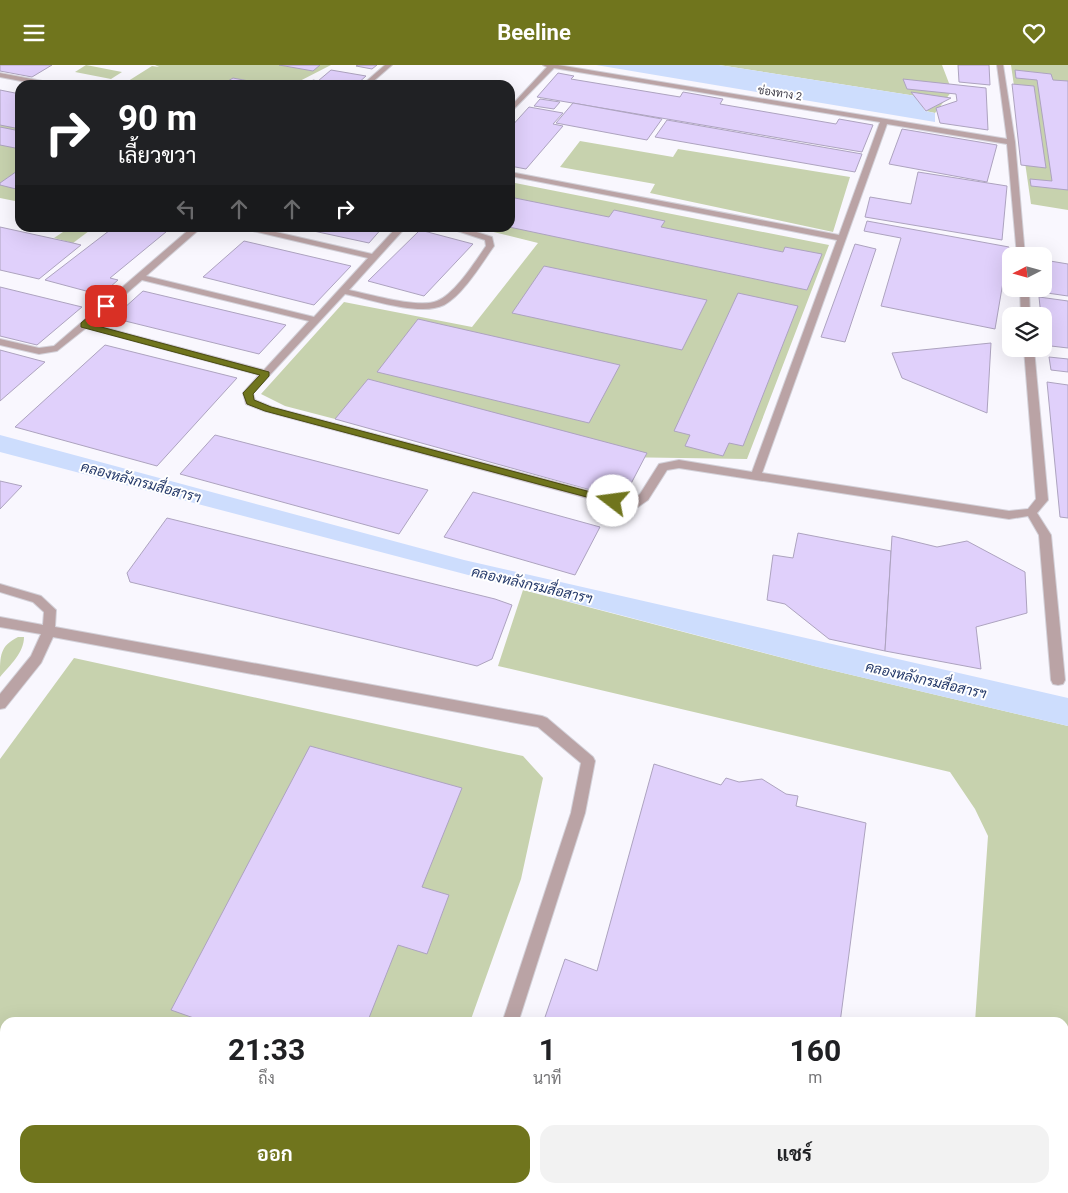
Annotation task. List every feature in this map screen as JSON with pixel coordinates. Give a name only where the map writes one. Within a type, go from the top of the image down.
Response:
[{"type":"street","points":[[371,80],[389,65]]},
{"type":"street","points":[[515,105],[549,65]]},
{"type":"street","name":"ช่องทาง 2","points":[[549,65],[1011,142]]},
{"type":"street","points":[[1000,65],[1011,142],[1020,247]]},
{"type":"street","points":[[0,75],[26,80]]},
{"type":"street","points":[[756,475],[884,121]]},
{"type":"street","points":[[515,175],[842,238]]},
{"type":"street","points":[[0,342],[39,351],[57,348],[192,232]]},
{"type":"street","points":[[262,232],[374,257]]},
{"type":"street","points":[[397,232],[248,393],[250,401],[268,409],[613,501],[634,504],[644,497],[663,467],[678,464],[1009,515],[1031,511],[1042,500],[1030,357]]},
{"type":"street","points":[[343,291],[424,307],[440,304],[463,282],[490,246],[489,239],[469,232]]},
{"type":"street","points":[[140,277],[316,320]]},
{"type":"street","points":[[84,325],[266,374]]},
{"type":"street","points":[[1031,511],[1045,535],[1058,679]]},
{"type":"street","points":[[0,588],[37,599],[50,610],[49,631],[36,659],[0,704]]},
{"type":"street","points":[[0,623],[542,722],[588,761],[578,813],[512,1017]]},
{"type":"green space","points":[[86,65],[122,72],[111,79],[75,72]]},
{"type":"green space","points":[[155,65],[331,65],[302,80],[130,80],[152,66],[159,67]]},
{"type":"green space","points":[[719,65],[942,65],[952,91],[935,113],[926,111],[916,96]]},
{"type":"green space","points":[[1011,65],[1068,65],[1068,210],[1031,204]]},
{"type":"green space","points":[[0,115],[15,119],[15,201],[0,198]]},
{"type":"green space","points":[[580,141],[673,157],[678,149],[850,177],[833,232],[650,193],[655,184],[560,167]]},
{"type":"green space","points":[[515,183],[829,245],[747,459],[615,457],[335,419],[285,406],[261,394],[344,302],[472,327],[538,243],[493,232],[515,232]]},
{"type":"green space","points":[[63,232],[88,232],[73,243],[54,238]]},
{"type":"green space","points":[[523,590],[818,667],[1068,726],[1068,1017],[975,1017],[988,836],[975,809],[950,772],[498,666]]},
{"type":"green space","points":[[24,637],[22,648],[16,659],[0,677],[2,652],[12,640]]},
{"type":"green space","points":[[74,658],[523,756],[543,778],[521,879],[472,1017],[0,1017],[0,759]]},
{"type":"water","points":[[596,65],[719,65],[916,96],[925,111],[935,113],[935,122]]},
{"type":"water","name":"คลองหลังกรมสื่อสารฯ","points":[[0,435],[464,560],[1068,698],[1068,726],[818,667],[0,452]]},
{"type":"building","points":[[0,65],[52,65],[32,77],[0,71]]},
{"type":"building","points":[[279,65],[320,65],[313,71]]},
{"type":"building","points":[[377,65],[372,69],[356,66]]},
{"type":"building","points":[[958,65],[989,65],[990,85],[959,82]]},
{"type":"building","points":[[331,70],[366,76],[362,80],[319,80]]},
{"type":"building","points":[[1015,70],[1051,74],[1053,80],[1068,81],[1068,190],[1031,186],[1030,179],[1052,181],[1037,80],[1016,78]]},
{"type":"building","points":[[558,73],[574,76],[571,79],[680,97],[683,92],[723,99],[720,104],[836,124],[839,119],[873,125],[862,152],[537,97]]},
{"type":"building","points":[[903,79],[986,88],[988,130],[940,123],[936,108],[957,101],[956,94],[907,89]]},
{"type":"building","points":[[1012,84],[1034,86],[1046,168],[1021,165]]},
{"type":"building","points":[[0,90],[15,93],[15,128],[0,125]]},
{"type":"building","points":[[911,92],[951,98],[926,111]]},
{"type":"building","points":[[540,99],[560,102],[554,109],[534,106]]},
{"type":"building","points":[[573,103],[662,119],[647,140],[556,123]]},
{"type":"building","points":[[529,107],[563,113],[553,124],[563,126],[526,169],[515,167],[515,122]]},
{"type":"building","points":[[667,120],[862,154],[855,172],[655,137]]},
{"type":"building","points":[[0,127],[15,130],[15,148],[0,145]]},
{"type":"building","points":[[902,129],[997,145],[987,182],[889,164]]},
{"type":"building","points":[[15,172],[15,189],[0,185],[0,183]]},
{"type":"building","points":[[918,172],[1007,186],[1002,240],[865,217],[870,197],[911,204]]},
{"type":"building","points":[[515,198],[609,217],[614,210],[665,221],[661,227],[783,252],[785,247],[822,254],[807,290],[515,228]]},
{"type":"building","points":[[867,221],[1009,247],[1002,247],[1002,288],[995,329],[881,306],[901,238],[864,231]]},
{"type":"building","points":[[0,227],[15,230],[15,232],[81,245],[39,279],[0,270]]},
{"type":"building","points":[[107,232],[166,232],[110,278],[118,280],[101,295],[45,280]]},
{"type":"building","points":[[318,232],[379,232],[369,243]]},
{"type":"building","points":[[418,232],[428,232],[473,244],[424,296],[368,281]]},
{"type":"building","points":[[244,241],[351,266],[314,305],[203,277]]},
{"type":"building","points":[[855,244],[876,249],[845,342],[821,337]]},
{"type":"building","points":[[1052,261],[1068,264],[1068,296],[1052,294]]},
{"type":"building","points":[[544,266],[707,300],[682,350],[512,313]]},
{"type":"building","points":[[0,287],[82,307],[37,345],[0,336]]},
{"type":"building","points":[[143,291],[286,325],[259,354],[113,318]]},
{"type":"building","points":[[738,293],[798,306],[743,446],[729,443],[723,456],[685,446],[690,435],[674,431]]},
{"type":"building","points":[[1039,297],[1068,301],[1068,348],[1052,346],[1052,307],[1040,307]]},
{"type":"building","points":[[418,319],[620,365],[589,423],[377,372]]},
{"type":"building","points":[[991,343],[987,413],[902,378],[892,353]]},
{"type":"building","points":[[105,345],[237,378],[157,466],[15,427]]},
{"type":"building","points":[[0,350],[45,362],[0,401]]},
{"type":"building","points":[[1049,357],[1068,359],[1068,372],[1051,370]]},
{"type":"building","points":[[368,379],[647,453],[623,499],[335,419]]},
{"type":"building","points":[[1047,382],[1068,385],[1068,518],[1060,517]]},
{"type":"building","points":[[215,435],[428,490],[399,534],[180,474]]},
{"type":"building","points":[[0,481],[22,486],[0,509]]},
{"type":"building","points":[[473,492],[600,527],[575,575],[444,537]]},
{"type":"building","points":[[167,518],[495,599],[512,605],[492,659],[477,666],[130,582],[127,573]]},
{"type":"building","points":[[798,533],[891,551],[885,651],[829,639],[785,604],[767,600],[773,555],[793,558]]},
{"type":"building","points":[[892,536],[937,547],[967,541],[1025,572],[1027,613],[976,627],[981,669],[885,651]]},
{"type":"building","points":[[310,746],[462,788],[422,887],[449,895],[427,954],[398,945],[369,1017],[191,1017],[171,1010]]},
{"type":"building","points":[[654,764],[721,785],[726,778],[739,782],[762,779],[786,794],[798,796],[796,806],[866,823],[841,1017],[545,1017],[565,959],[597,971]]},
{"type":"route","points":[[106,306],[84,325],[266,374],[248,393],[250,401],[268,409],[613,501]]}]
